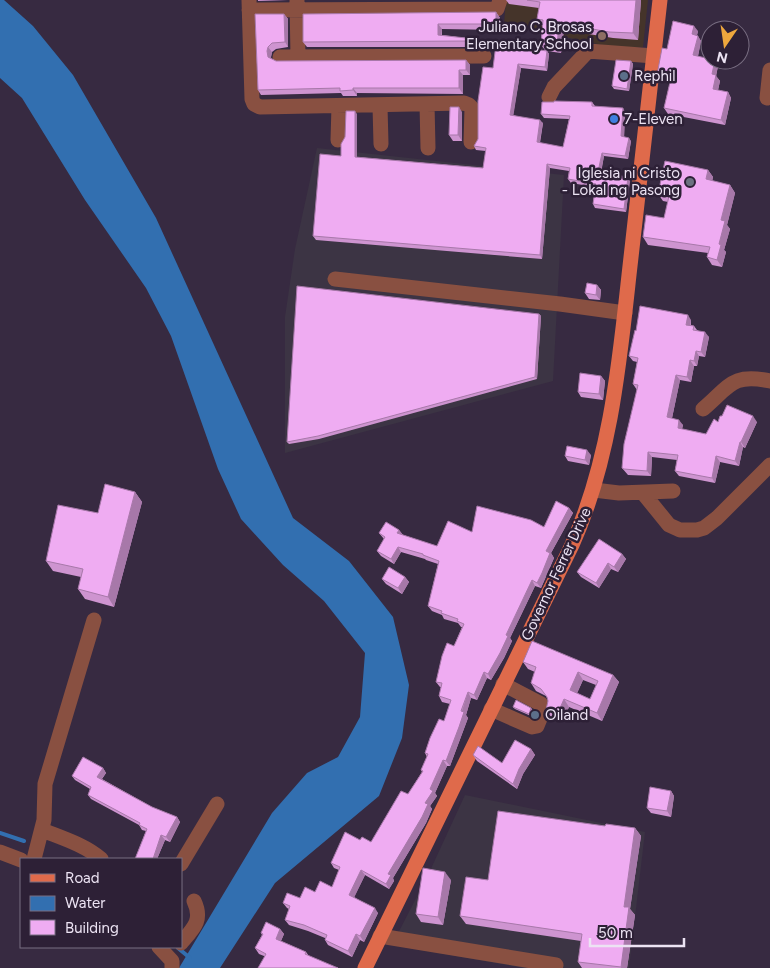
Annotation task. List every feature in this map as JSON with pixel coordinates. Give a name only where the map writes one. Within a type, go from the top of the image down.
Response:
[{"type":"main road","name":"Governor Ferrer Drive","points":[[365,968],[572,545],[594,490],[610,421],[625,313],[660,0]]},
{"type":"street","points":[[471,142],[472,108],[464,103],[260,107],[254,104],[252,99],[249,5],[497,8],[500,0]]},
{"type":"street","points":[[297,5],[298,57]]},
{"type":"street","points":[[549,97],[554,87],[588,51],[654,56]]},
{"type":"street","points":[[280,57],[484,56]]},
{"type":"street","points":[[766,98],[770,70]]},
{"type":"street","points":[[427,104],[428,148]]},
{"type":"street","points":[[338,140],[339,106]]},
{"type":"street","points":[[380,106],[381,144]]},
{"type":"street","points":[[335,279],[625,313]]},
{"type":"street","points":[[703,409],[731,384],[743,378],[753,377],[770,380]]},
{"type":"street","points":[[643,493],[669,525],[680,530],[697,530],[704,528],[717,518],[770,465]]},
{"type":"street","points":[[594,490],[613,493],[673,491]]},
{"type":"street","points":[[34,858],[44,820],[45,784],[94,620]]},
{"type":"street","points":[[491,709],[532,727],[537,726],[544,709],[541,704],[503,684]]},
{"type":"street","points":[[182,862],[217,804]]},
{"type":"street","points":[[42,830],[81,846],[100,858]]},
{"type":"street","points":[[0,852],[20,860]]},
{"type":"street","points":[[182,942],[194,928],[198,919],[198,910],[194,900]]},
{"type":"street","points":[[380,936],[556,965]]},
{"type":"shaded area","name":"Juliano C. Brosas Elementary School","points":[[506,0],[648,0],[643,47],[616,48],[504,24]]},
{"type":"shaded area","points":[[317,148],[564,175],[553,381],[285,453],[285,317],[295,249]]},
{"type":"shaded area","points":[[465,795],[645,832],[629,968],[524,968],[392,945],[429,873]]},
{"type":"water","points":[[0,0],[4,0],[33,26],[73,75],[156,218],[293,518],[349,561],[393,617],[409,685],[402,738],[379,796],[275,883],[220,968],[179,968],[272,813],[307,773],[338,757],[360,717],[365,653],[324,601],[283,565],[241,519],[218,469],[171,336],[146,288],[85,200],[22,98],[0,78]]},
{"type":"building","points":[[527,0],[636,0],[633,33],[609,32],[559,23],[557,46],[541,45],[543,20],[537,19],[540,2]]},
{"type":"building","points":[[496,12],[496,24],[438,24],[438,35],[466,38],[466,41],[303,42],[303,14]]},
{"type":"building","points":[[255,14],[284,14],[285,42],[272,43],[267,51],[268,57],[276,61],[466,60],[466,70],[459,70],[459,88],[353,88],[353,90],[340,91],[340,88],[258,90]]},
{"type":"building","points":[[673,21],[694,26],[692,34],[698,36],[693,55],[700,57],[700,70],[713,70],[712,74],[716,75],[713,89],[728,92],[721,120],[664,108],[671,78],[657,75],[662,48],[667,49]]},
{"type":"building","points":[[496,44],[547,51],[545,67],[518,64],[510,115],[540,120],[537,142],[563,147],[570,116],[541,114],[542,102],[592,102],[592,106],[623,108],[621,136],[629,138],[625,156],[602,153],[598,172],[628,177],[624,209],[593,204],[596,184],[568,179],[570,168],[547,164],[540,255],[313,236],[320,154],[341,156],[341,144],[345,137],[346,111],[355,111],[355,157],[483,168],[486,148],[474,146],[478,139],[478,101],[483,67],[493,68]]},
{"type":"building","name":"Rephil","points":[[616,60],[631,61],[627,89],[612,86]]},
{"type":"building","points":[[450,107],[459,107],[458,135],[449,135]]},
{"type":"building","points":[[665,161],[708,170],[706,179],[730,185],[721,220],[725,221],[717,260],[707,257],[710,247],[643,237],[646,215],[664,218],[669,196],[658,194]]},
{"type":"building","points":[[587,283],[597,285],[596,295],[585,293]]},
{"type":"building","points":[[297,286],[539,314],[535,377],[318,436],[287,442]]},
{"type":"building","points":[[640,306],[688,315],[686,325],[694,326],[693,330],[705,332],[701,352],[696,351],[694,361],[690,360],[687,377],[676,375],[667,417],[679,420],[678,428],[706,434],[714,419],[718,422],[727,405],[753,416],[740,442],[735,461],[716,456],[712,478],[675,471],[678,455],[648,452],[647,471],[622,468],[624,444],[638,385],[633,384],[638,358],[629,356]]},
{"type":"building","points":[[580,373],[601,376],[599,394],[578,392]]},
{"type":"building","points":[[567,446],[587,450],[585,460],[565,456]]},
{"type":"building","points":[[105,484],[135,492],[108,597],[78,589],[83,569],[46,561],[58,505],[98,513]]},
{"type":"building","points":[[556,501],[569,508],[546,551],[550,553],[542,573],[537,583],[532,580],[506,635],[508,636],[488,674],[484,672],[474,695],[468,692],[461,711],[464,712],[459,727],[446,761],[443,760],[430,789],[433,791],[425,803],[428,804],[422,817],[388,874],[391,875],[386,884],[361,870],[349,895],[375,908],[360,936],[356,934],[348,951],[325,940],[327,935],[304,925],[285,920],[290,906],[283,903],[287,893],[300,898],[305,887],[315,892],[320,881],[332,887],[340,867],[331,863],[345,832],[360,840],[362,837],[371,842],[401,791],[408,794],[423,771],[421,770],[428,754],[425,753],[430,738],[439,719],[444,721],[451,700],[439,696],[442,683],[436,682],[447,643],[454,646],[464,624],[457,621],[458,619],[441,613],[442,611],[428,606],[439,561],[398,547],[391,559],[377,551],[385,537],[379,533],[386,522],[399,530],[397,533],[437,546],[448,521],[472,532],[477,506],[531,520],[544,527]]},
{"type":"building","points":[[599,539],[622,554],[614,567],[608,563],[596,583],[577,572]]},
{"type":"building","points":[[389,567],[405,577],[398,588],[382,579]]},
{"type":"building","points":[[532,641],[613,675],[597,713],[564,699],[557,715],[546,710],[547,697],[541,689],[531,683],[536,667],[523,662]],"holes":[[[578,672],[598,681],[590,699],[570,690]]]},
{"type":"building","points":[[516,700],[531,708],[529,714],[513,707]]},
{"type":"building","points":[[515,740],[531,749],[519,769],[513,784],[473,755],[478,746],[502,763]]},
{"type":"building","points":[[83,757],[103,768],[97,777],[152,807],[177,817],[166,837],[161,835],[153,858],[135,858],[147,829],[139,825],[140,823],[88,795],[91,787],[72,776]]},
{"type":"building","points":[[650,787],[671,791],[667,811],[647,808]]},
{"type":"building","points":[[498,811],[605,826],[606,824],[635,828],[624,907],[629,907],[621,967],[578,962],[582,934],[460,916],[466,877],[488,880]]},
{"type":"building","points":[[423,868],[445,872],[438,917],[416,914]]},
{"type":"building","points":[[266,922],[280,929],[276,939],[338,968],[258,968],[266,954],[255,948],[263,934],[261,933]]},
{"type":"waterway","points":[[0,833],[24,841]]},
{"type":"waterway","points":[[178,948],[190,958]]},
{"type":"place","name":"Juliano C. Brosas Elementary School","points":[[602,36]]},
{"type":"place","name":"Rephil","points":[[624,76]]},
{"type":"place","name":"7-Eleven","points":[[614,119]]},
{"type":"place","name":"Iglesia ni Cristo - Lokal ng Pasong","points":[[690,182]]},
{"type":"place","name":"Oiland","points":[[535,715]]}]
